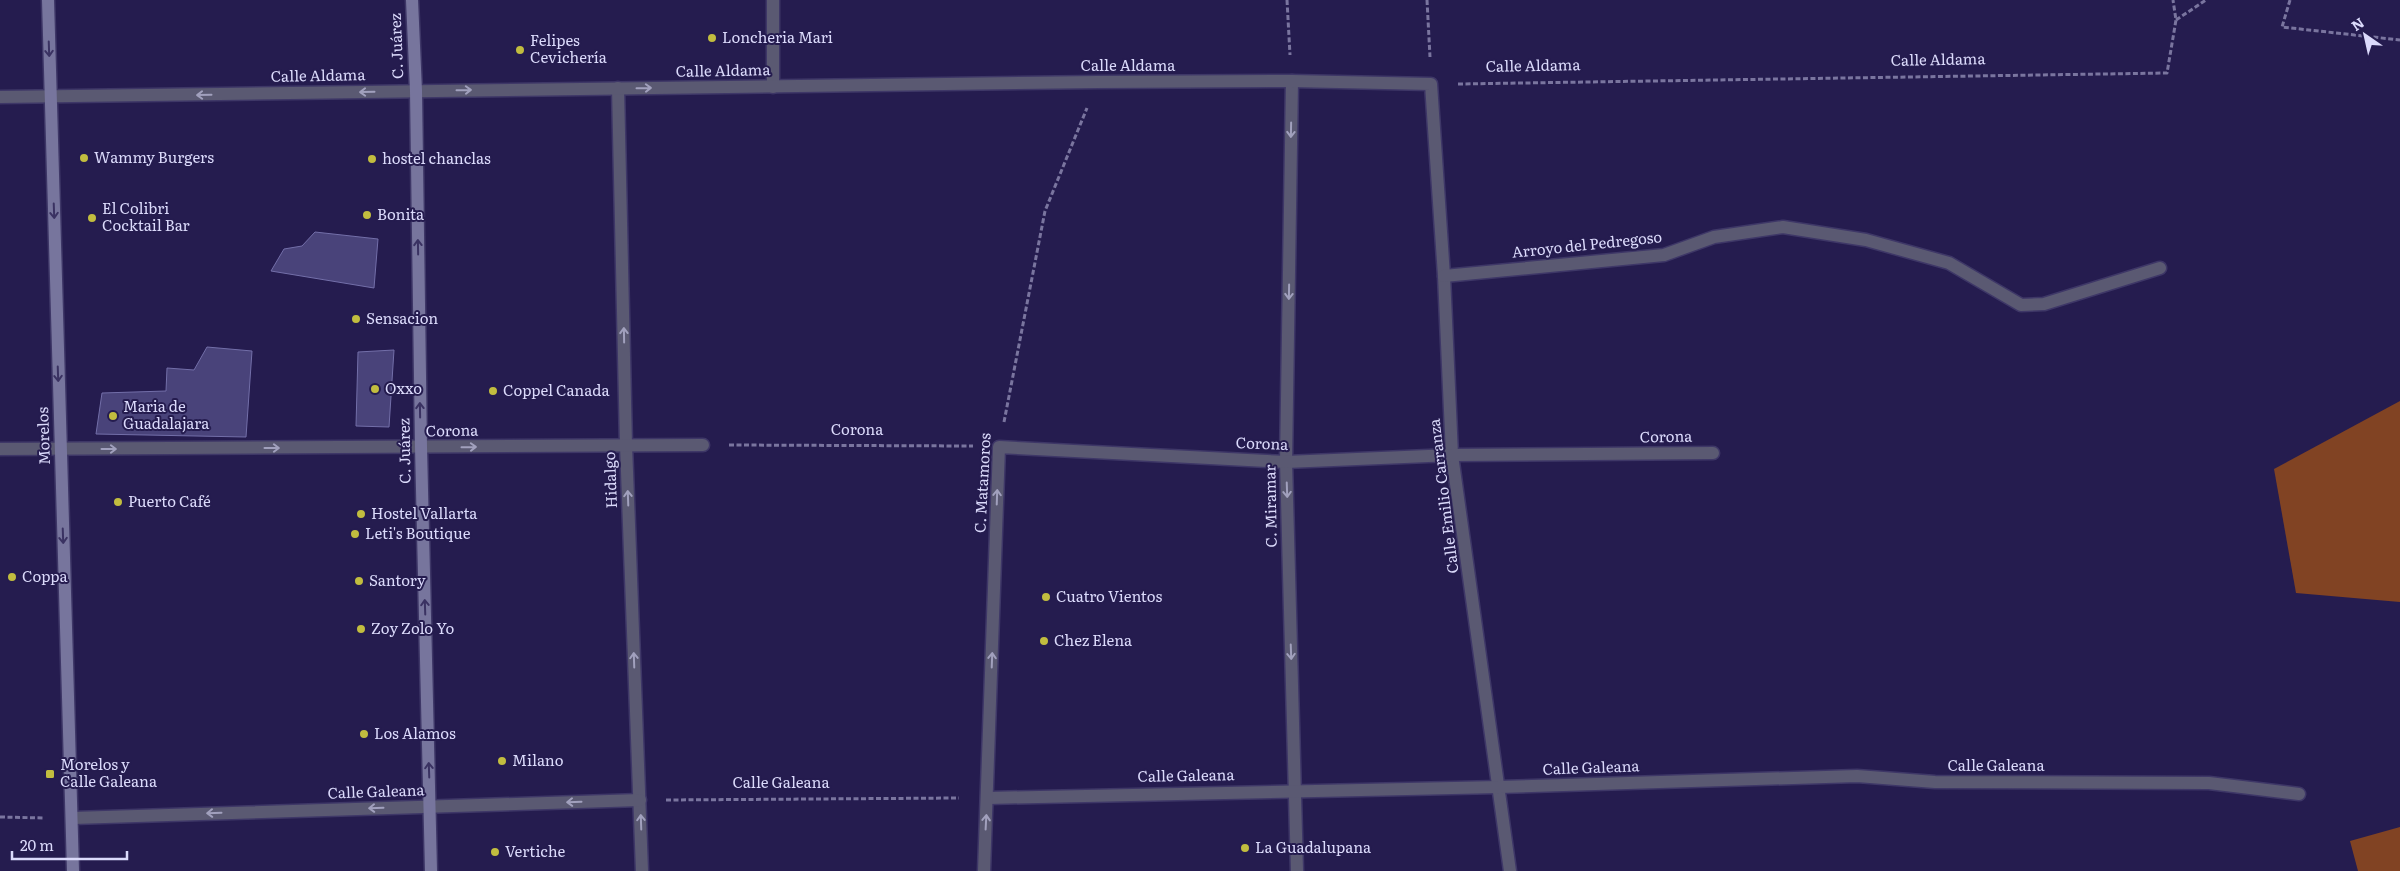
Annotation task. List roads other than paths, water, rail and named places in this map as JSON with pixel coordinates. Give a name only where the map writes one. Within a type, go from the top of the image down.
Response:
[{"type":"main road","name":"Morelos","points":[[48,0],[60,449],[73,818],[73,871]]},
{"type":"main road","name":"C. Juárez","points":[[412,0],[416,91],[421,447],[431,871]]},
{"type":"street","points":[[773,0],[773,87]]},
{"type":"street","name":"Calle Aldama","points":[[0,97],[1098,82],[1292,81],[1431,84]]},
{"type":"street","name":"C. Miramar","points":[[1292,81],[1286,462],[1297,871]]},
{"type":"street","name":"Calle Emilio Carranza","points":[[1431,84],[1444,276],[1452,455],[1510,871]]},
{"type":"street","name":"Hidalgo","points":[[618,88],[626,445],[642,871]]},
{"type":"street","name":"Arroyo del Pedregoso","points":[[1444,276],[1664,255],[1714,237],[1783,228],[1866,240],[1949,263],[2021,305],[2044,304],[2160,268]]},
{"type":"street","name":"Corona","points":[[0,449],[703,445]]},
{"type":"street","name":"Corona","points":[[999,446],[1286,462],[1452,455],[1713,452]]},
{"type":"street","name":"C. Matamoros","points":[[984,871],[999,446]]},
{"type":"street","name":"Calle Galeana","points":[[988,798],[1499,787],[1857,776],[1935,782],[2209,783],[2299,794]]},
{"type":"street","name":"Calle Galeana","points":[[73,818],[640,800]]},
{"type":"place","name":"Loncheria Mari","points":[[712,38]]},
{"type":"place","name":"Felipes Cevichería","points":[[520,50]]},
{"type":"place","name":"Wammy Burgers","points":[[84,158]]},
{"type":"place","name":"hostel chanclas","points":[[372,159]]},
{"type":"place","name":"Bonita","points":[[367,215]]},
{"type":"place","name":"El Colibri Cocktail Bar","points":[[92,218]]},
{"type":"place","name":"Sensacion","points":[[356,319]]},
{"type":"place","name":"Oxxo","points":[[375,389]]},
{"type":"place","name":"Coppel Canada","points":[[493,391]]},
{"type":"place","name":"Maria de Guadalajara","points":[[113,416]]},
{"type":"place","name":"Puerto Café","points":[[118,502]]},
{"type":"place","name":"Hostel Vallarta","points":[[361,514]]},
{"type":"place","name":"Leti's Boutique","points":[[355,534]]},
{"type":"place","name":"Coppa","points":[[12,577]]},
{"type":"place","name":"Santory","points":[[359,581]]},
{"type":"place","name":"Cuatro Vientos","points":[[1046,597]]},
{"type":"place","name":"Zoy Zolo Yo","points":[[361,629]]},
{"type":"place","name":"Chez Elena","points":[[1044,641]]},
{"type":"place","name":"Los Alamos","points":[[364,734]]},
{"type":"place","name":"Milano","points":[[502,761]]},
{"type":"place","name":"Morelos y Calle Galeana","points":[[50,774]]},
{"type":"place","name":"La Guadalupana","points":[[1245,848]]},
{"type":"place","name":"Vertiche","points":[[495,852]]}]
